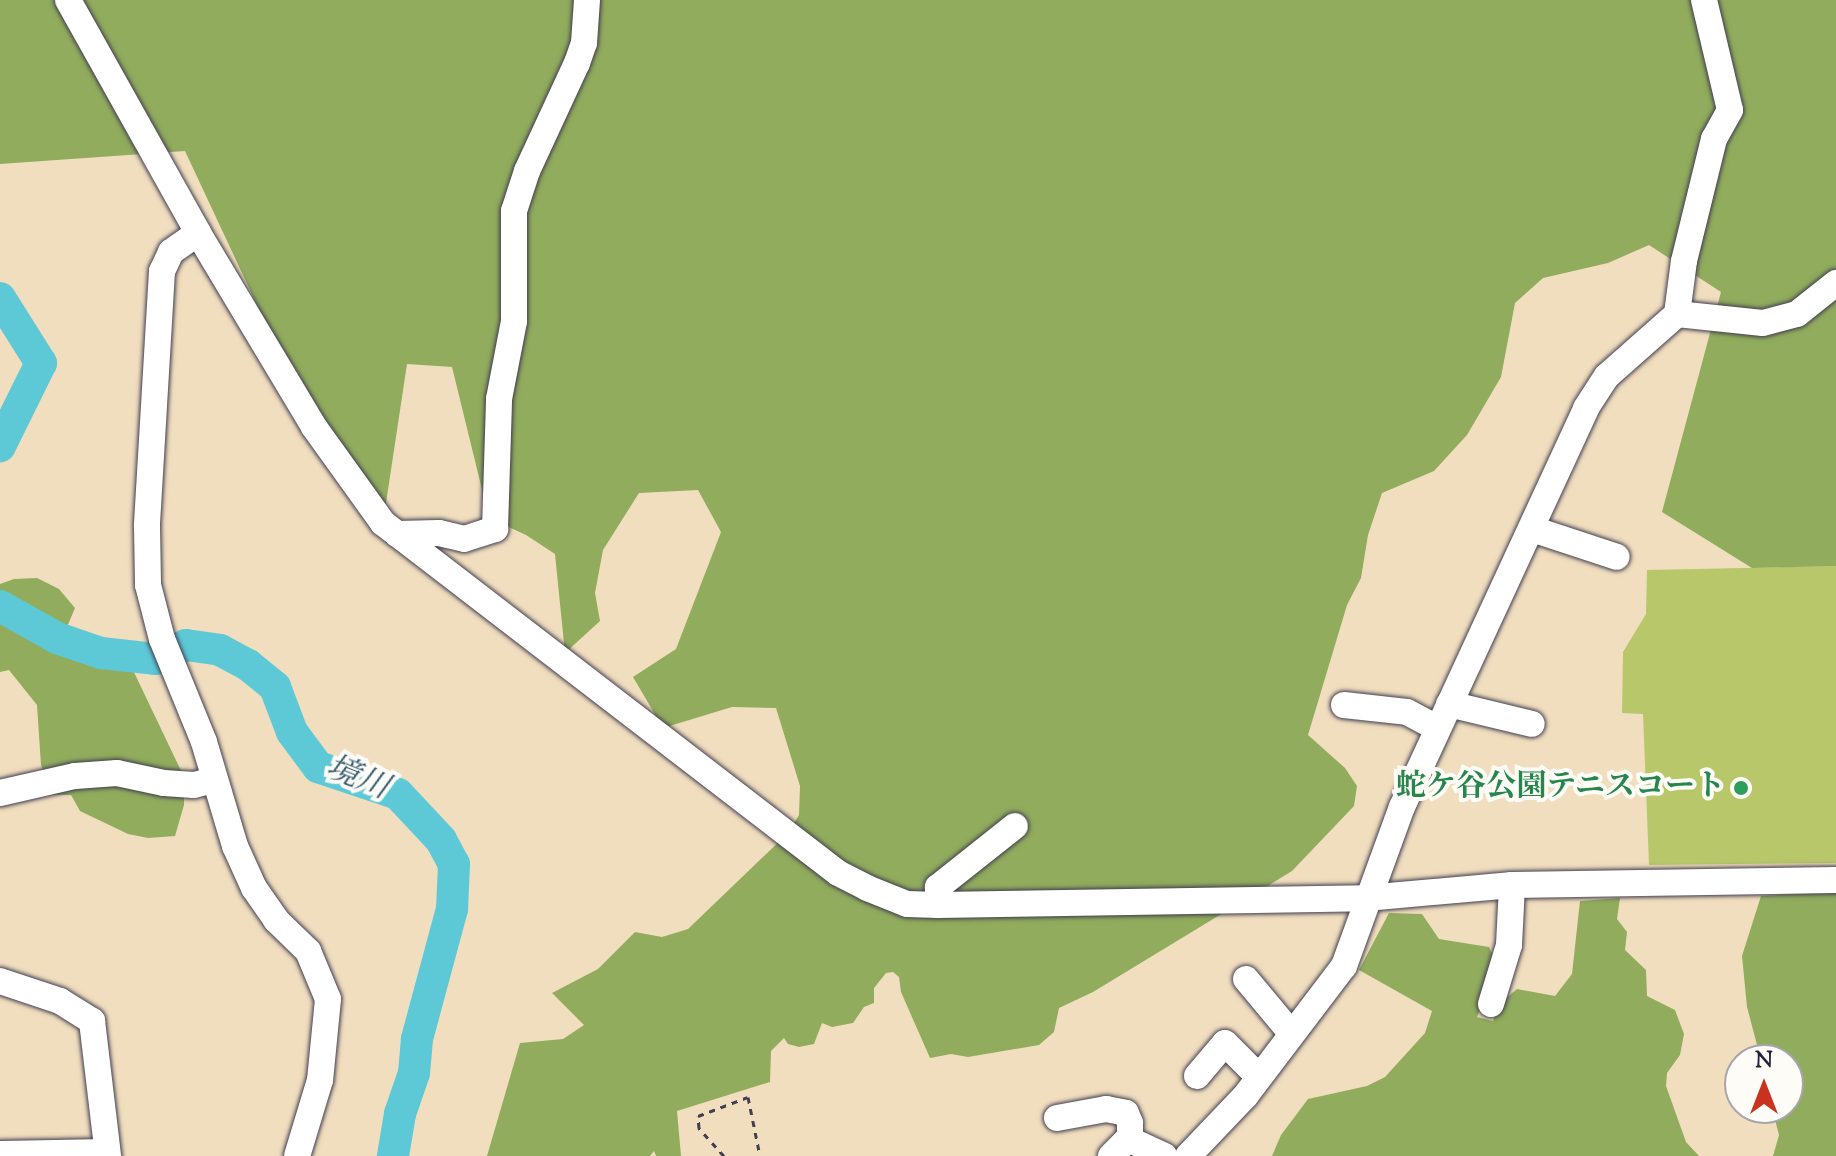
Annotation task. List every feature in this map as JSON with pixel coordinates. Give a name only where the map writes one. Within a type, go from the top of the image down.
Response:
[{"type":"street","points":[[68,0],[198,233],[314,427],[383,523],[838,873],[907,904],[938,905],[1366,898],[1512,885],[1836,880]]},
{"type":"street","points":[[397,534],[439,533],[464,539],[495,529],[499,399],[514,321],[514,211],[527,171],[584,43],[587,0]]},
{"type":"street","points":[[1188,1156],[1259,1077],[1344,966],[1366,898],[1443,716],[1586,408],[1607,376],[1677,314],[1684,261],[1714,139],[1730,110],[1704,0]]},
{"type":"street","points":[[198,233],[171,252],[162,271],[147,526],[148,585],[166,648],[204,742],[235,846],[254,888],[276,920],[308,951],[328,999],[320,1080],[297,1156]]},
{"type":"street","points":[[1677,314],[1763,323],[1797,314],[1836,283]]},
{"type":"street","points":[[1532,529],[1617,557]]},
{"type":"street","points":[[1344,705],[1532,724]]},
{"type":"street","points":[[0,793],[75,776],[117,773],[164,783],[194,785],[214,780]]},
{"type":"street","points":[[938,905],[938,887],[1015,826]]},
{"type":"street","points":[[1491,1004],[1509,945],[1512,885]]},
{"type":"street","points":[[1246,979],[1291,1033]]},
{"type":"street","points":[[0,981],[60,1001],[92,1021],[107,1154],[0,1154]]},
{"type":"street","points":[[1197,1076],[1225,1043],[1259,1077]]},
{"type":"street","points":[[1057,1118],[1106,1109],[1126,1113],[1130,1123],[1119,1147],[1164,1156]]},
{"type":"path","points":[[724,1156],[699,1128],[698,1116],[748,1097],[760,1156]]},
{"type":"green space","points":[[0,0],[1836,0],[1836,566],[1752,568],[1662,512],[1721,292],[1649,245],[1608,263],[1543,278],[1515,303],[1501,377],[1467,435],[1434,471],[1382,493],[1368,535],[1361,578],[1347,605],[1308,735],[1345,768],[1357,786],[1354,806],[1292,871],[1093,992],[1059,1008],[1054,1032],[1039,1045],[968,1057],[951,1054],[930,1058],[901,992],[899,977],[893,972],[886,973],[874,988],[874,1003],[864,1007],[853,1023],[832,1027],[822,1023],[814,1044],[799,1047],[788,1044],[784,1038],[771,1051],[770,1082],[677,1111],[681,1156],[656,1156],[654,1151],[650,1156],[487,1156],[520,1043],[563,1039],[584,1025],[552,993],[598,969],[635,932],[662,937],[688,929],[788,833],[799,815],[800,786],[776,708],[732,707],[663,728],[633,677],[676,649],[721,532],[698,490],[639,493],[603,550],[595,593],[600,621],[565,653],[555,554],[526,535],[489,518],[452,367],[407,364],[383,523],[314,427],[185,151],[0,164]]},
{"type":"green space","name":"蛇ケ谷公園テニスコート","points":[[1836,566],[1836,863],[1649,865],[1643,714],[1622,713],[1623,652],[1646,614],[1647,570]]},
{"type":"green space","points":[[37,578],[59,589],[75,608],[67,627],[68,651],[132,668],[184,777],[184,805],[175,836],[148,838],[128,834],[80,811],[71,795],[52,795],[41,765],[37,705],[9,670],[0,672],[0,584],[14,579]]},
{"type":"green space","points":[[1836,892],[1836,1156],[1773,1156],[1779,1135],[1776,1124],[1804,1124],[1804,1044],[1757,1044],[1747,1007],[1742,956],[1761,896]]},
{"type":"green space","points":[[1620,898],[1617,919],[1627,932],[1625,950],[1646,970],[1647,996],[1675,1010],[1684,1034],[1680,1055],[1667,1073],[1666,1086],[1686,1142],[1699,1156],[1272,1156],[1281,1135],[1308,1099],[1367,1086],[1385,1077],[1425,1033],[1432,1011],[1359,970],[1389,913],[1422,914],[1439,939],[1489,947],[1498,966],[1477,1017],[1493,1021],[1497,1006],[1517,989],[1555,996],[1572,974],[1580,901]]},
{"type":"waterway","name":"境川","points":[[0,298],[41,363],[0,446]]},
{"type":"waterway","name":"境川","points":[[0,606],[57,638],[101,653],[155,659],[186,645],[220,650],[248,665],[275,687],[292,732],[318,767],[398,794],[441,840],[454,864],[452,909],[417,1039],[414,1073],[400,1114],[393,1156]]},
{"type":"place","name":"蛇ケ谷公園テニスコート","points":[[1741,788]]}]
